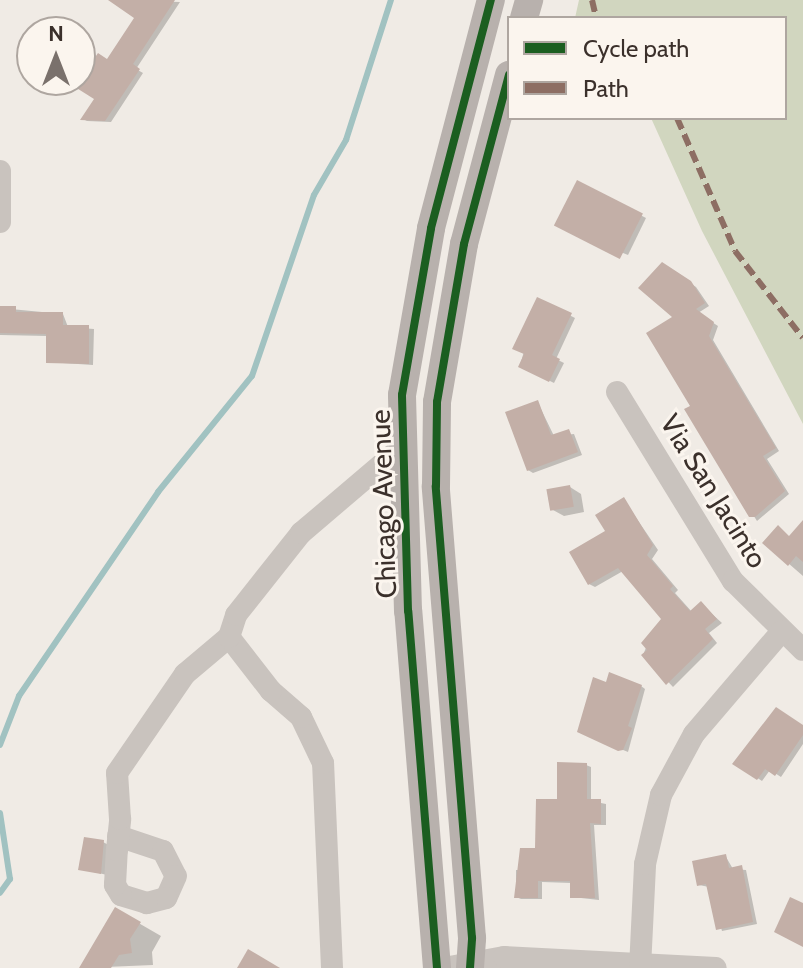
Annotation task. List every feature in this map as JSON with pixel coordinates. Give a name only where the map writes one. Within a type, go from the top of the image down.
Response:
[{"type":"main road","name":"Chicago Avenue","points":[[437,968],[401,448],[410,325],[491,0]]},
{"type":"main road","name":"Chicago Avenue","points":[[465,967],[437,502],[437,402],[464,244],[507,83]]},
{"type":"street","points":[[0,171],[0,222]]},
{"type":"street","name":"Via San Jacinto","points":[[617,392],[733,581],[803,650]]},
{"type":"street","points":[[118,836],[117,773],[185,674],[229,637],[236,615],[301,533],[401,448]]},
{"type":"street","points":[[640,965],[645,864],[661,795],[694,734],[782,631]]},
{"type":"street","points":[[229,637],[271,691],[301,717],[323,763],[332,968]]},
{"type":"street","points":[[465,967],[504,957],[716,968]]},
{"type":"green space","points":[[579,0],[803,0],[803,424],[702,231],[652,120],[787,120],[787,16],[575,16]]},
{"type":"building","points":[[108,0],[175,0],[133,64],[140,69],[105,121],[80,120],[94,99],[89,96],[96,96],[96,56],[98,53],[107,59],[134,18]]},
{"type":"building","points":[[577,180],[643,214],[620,259],[554,225]]},
{"type":"building","points":[[662,262],[691,281],[705,303],[696,309],[714,322],[709,336],[776,448],[763,456],[785,491],[755,517],[749,517],[684,409],[690,406],[646,333],[672,317],[638,288]]},
{"type":"building","points":[[537,297],[572,313],[552,355],[560,359],[549,382],[518,367],[524,354],[512,349]]},
{"type":"building","points":[[0,306],[16,306],[16,312],[63,312],[63,325],[89,325],[89,364],[46,363],[46,334],[0,333]]},
{"type":"building","points":[[538,400],[551,435],[569,429],[578,452],[527,471],[505,412]]},
{"type":"building","points":[[570,485],[574,507],[550,511],[546,489]]},
{"type":"building","points":[[624,497],[653,545],[647,555],[673,586],[670,589],[690,611],[701,601],[717,619],[705,629],[713,639],[666,685],[641,655],[647,650],[641,643],[661,619],[618,568],[588,585],[569,552],[605,531],[595,515]]},
{"type":"building","points":[[803,520],[803,562],[796,556],[788,566],[762,543],[778,525],[789,536]]},
{"type":"building","points":[[609,672],[642,685],[628,726],[632,728],[623,750],[618,751],[577,732],[593,677],[606,682]]},
{"type":"building","points":[[776,707],[803,725],[803,735],[775,776],[765,769],[757,780],[732,764]]},
{"type":"building","points":[[557,762],[587,763],[587,799],[601,799],[601,824],[590,823],[595,898],[570,898],[570,881],[538,881],[538,898],[514,898],[520,848],[535,848],[536,799],[557,799]]},
{"type":"building","points":[[84,837],[104,840],[101,874],[78,870]]},
{"type":"building","points":[[726,854],[729,868],[742,865],[753,922],[716,930],[706,884],[697,886],[692,861]]},
{"type":"building","points":[[790,897],[803,903],[803,947],[774,932]]},
{"type":"building","points":[[115,907],[141,922],[130,939],[132,953],[119,955],[111,968],[79,968]]},
{"type":"building","points":[[248,949],[280,968],[237,968]]},
{"type":"waterway","points":[[0,745],[19,696],[158,492],[252,376],[314,195],[346,140],[391,0]]},
{"type":"waterway","points":[[0,813],[10,879],[0,893]]},
{"type":"marked path","points":[[592,0],[596,16]]},
{"type":"marked path","points":[[678,120],[735,251],[803,338]]},
{"type":"cycle path","points":[[437,968],[408,611],[402,395],[431,228],[491,0]]},
{"type":"cycle path","points":[[470,968],[472,938],[436,486],[437,402],[464,244],[507,83]]}]
